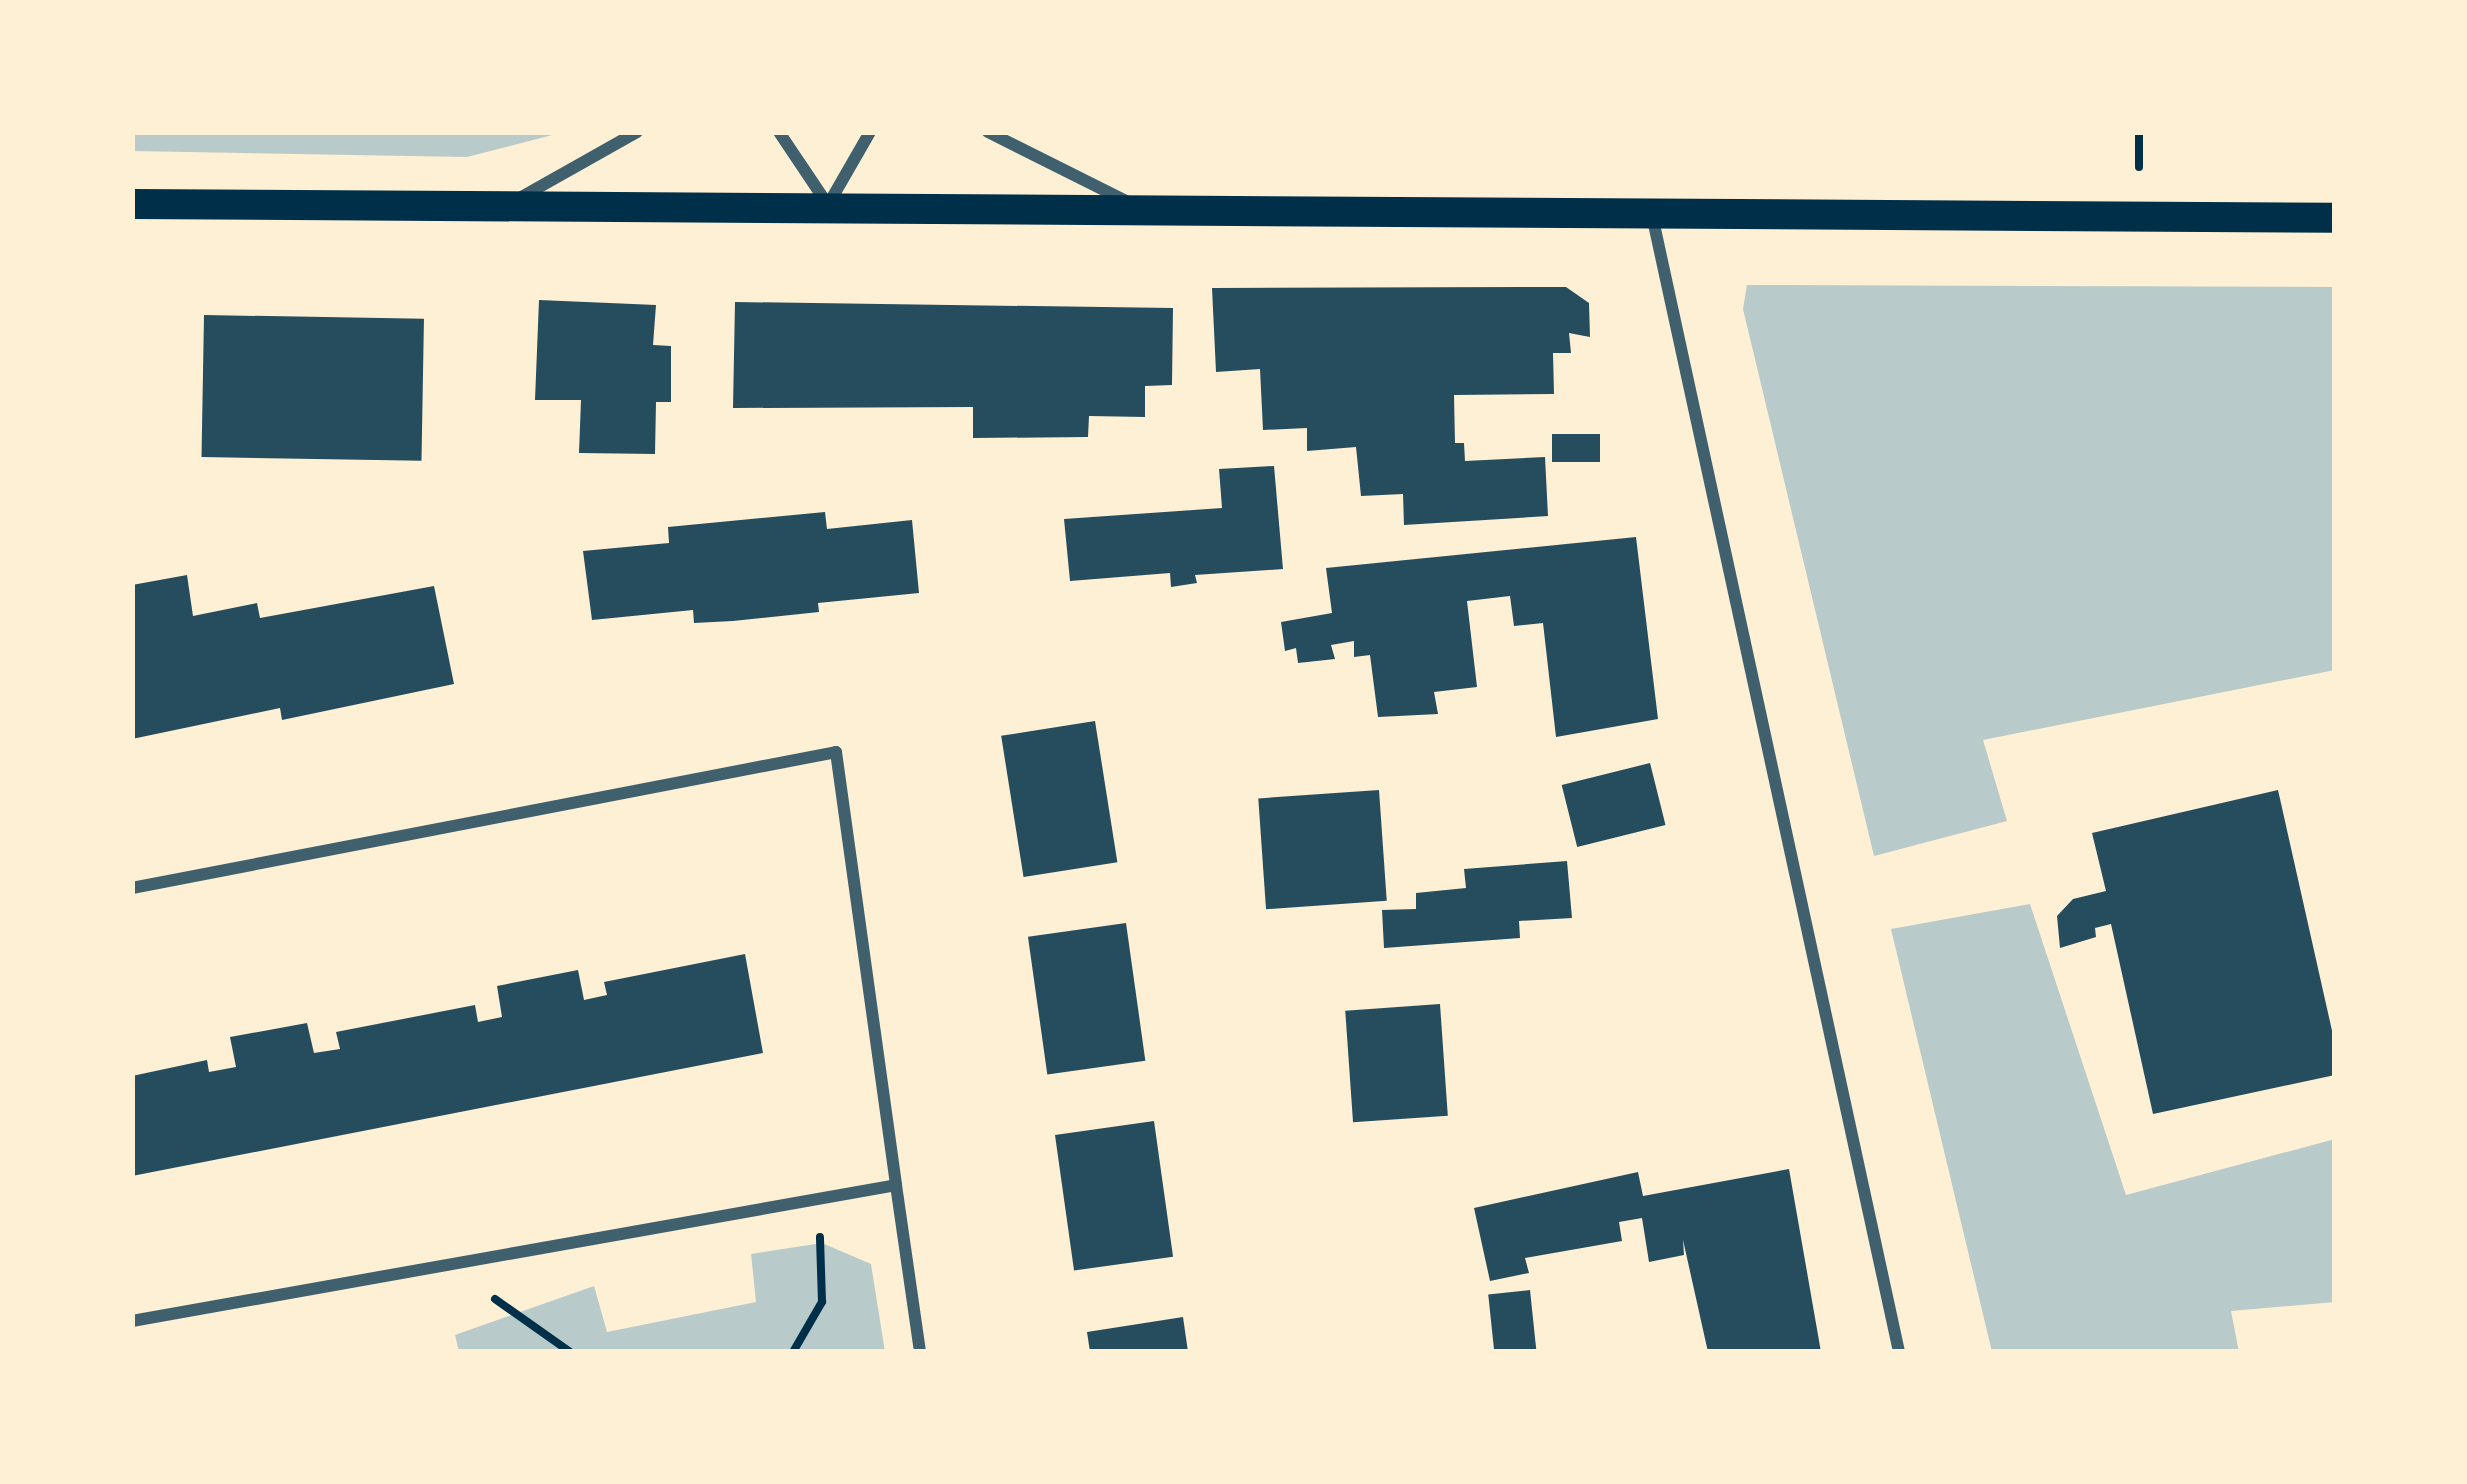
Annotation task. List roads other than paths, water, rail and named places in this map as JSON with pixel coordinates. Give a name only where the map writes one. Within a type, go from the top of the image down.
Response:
[{"type":"main road","points":[[132,204],[2335,218]]},
{"type":"street","points":[[504,207],[637,132]]},
{"type":"street","points":[[779,132],[828,205],[870,132]]},
{"type":"street","points":[[988,132],[1143,209]]},
{"type":"street","points":[[1652,214],[1899,1352]]},
{"type":"street","points":[[132,888],[836,752],[920,1352]]},
{"type":"street","points":[[132,1321],[896,1185]]}]
